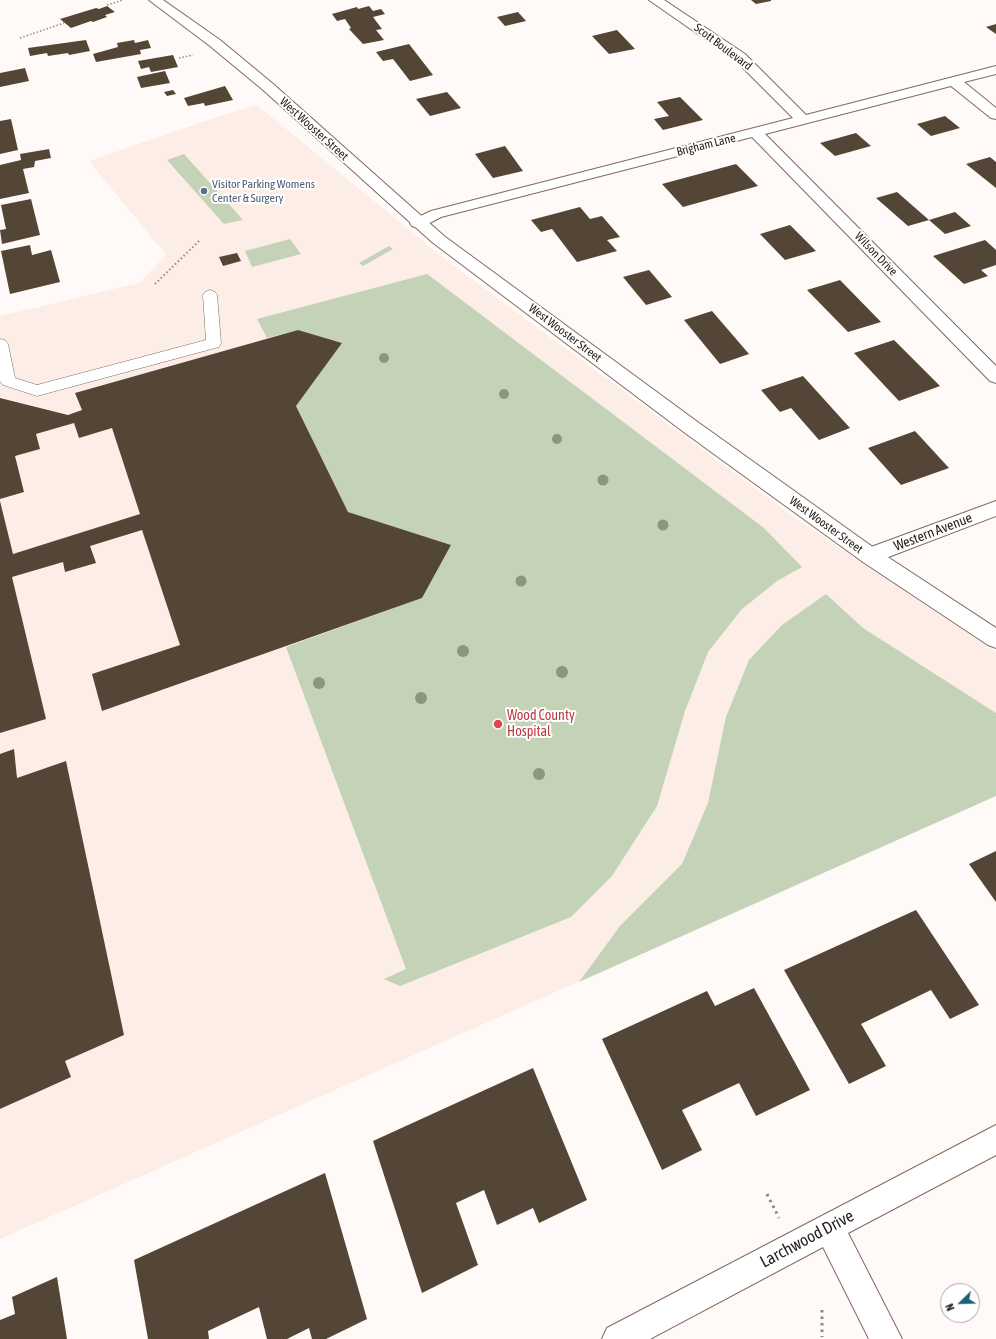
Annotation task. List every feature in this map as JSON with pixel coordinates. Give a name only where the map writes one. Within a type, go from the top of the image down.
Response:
[{"type":"street","name":"West Wooster Street","points":[[155,0],[215,43],[267,86],[418,222],[686,423],[870,556],[996,639]]},
{"type":"street","name":"Scott Boulevard","points":[[655,0],[700,29],[740,58],[802,118]]},
{"type":"street","name":"Brigham Lane","points":[[418,222],[436,214],[755,132],[802,118],[996,70]]},
{"type":"street","points":[[953,80],[996,115]]},
{"type":"street","name":"Wilson Drive","points":[[755,132],[996,377]]},
{"type":"street","name":"Western Avenue","points":[[870,556],[996,508]]},
{"type":"street","name":"Larchwood Drive","points":[[618,1339],[996,1139]]},
{"type":"street","points":[[829,1228],[886,1339]]},
{"type":"lane","points":[[0,344],[8,381],[37,391],[214,343],[210,295]]},
{"type":"path","points":[[107,5],[123,0]]},
{"type":"path","points":[[20,38],[64,23]]},
{"type":"path","points":[[155,284],[198,241]]},
{"type":"path","points":[[767,1194],[781,1222]]},
{"type":"path","points":[[822,1310],[822,1337]]},
{"type":"shaded area","name":"Wood County Hospital","points":[[257,105],[446,260],[798,520],[996,652],[996,796],[0,1239],[0,316],[139,283],[166,255],[89,161],[220,116]]},
{"type":"green space","points":[[184,154],[243,220],[224,224],[167,160]]},
{"type":"green space","points":[[290,239],[301,254],[252,267],[245,251]]},
{"type":"green space","points":[[389,246],[393,249],[363,266],[359,263]]},
{"type":"green space","points":[[427,274],[764,528],[802,567],[777,581],[742,609],[708,652],[685,711],[657,806],[612,876],[571,917],[400,986],[384,979],[406,969],[286,647],[422,598],[451,545],[348,512],[296,406],[342,343],[298,330],[267,338],[257,319]]},
{"type":"green space","points":[[826,594],[863,628],[996,713],[996,796],[579,982],[620,926],[682,864],[708,803],[726,717],[749,660],[782,625]]},
{"type":"building","points":[[751,0],[771,0],[771,1],[756,4]]},
{"type":"building","points":[[107,6],[115,12],[105,15],[107,17],[93,22],[91,21],[71,28],[60,19],[96,8],[99,9]]},
{"type":"building","points":[[369,6],[373,11],[381,9],[385,14],[373,17],[382,29],[376,30],[384,40],[363,44],[349,29],[351,28],[345,19],[337,21],[332,14],[357,7],[358,9]]},
{"type":"building","points":[[518,12],[526,21],[505,26],[497,17]]},
{"type":"building","points":[[996,24],[996,34],[986,27]]},
{"type":"building","points":[[617,30],[635,49],[609,54],[592,36]]},
{"type":"building","points":[[86,40],[90,51],[69,55],[68,53],[48,56],[47,53],[30,56],[28,48]]},
{"type":"building","points":[[134,40],[135,43],[148,40],[151,48],[140,50],[141,54],[96,62],[93,54],[118,47],[117,43]]},
{"type":"building","points":[[409,44],[433,75],[410,81],[393,59],[383,61],[376,52]]},
{"type":"building","points":[[173,55],[178,67],[151,72],[149,67],[141,69],[138,61]]},
{"type":"building","points":[[25,68],[29,81],[0,87],[0,73]]},
{"type":"building","points":[[165,71],[170,83],[141,88],[137,77]]},
{"type":"building","points":[[225,86],[233,100],[205,106],[204,103],[188,106],[184,98]]},
{"type":"building","points":[[173,90],[176,94],[167,96],[164,92]]},
{"type":"building","points":[[447,92],[461,108],[430,116],[416,99]]},
{"type":"building","points":[[680,97],[703,120],[663,130],[654,119],[669,116],[657,102]]},
{"type":"building","points":[[945,116],[960,128],[931,136],[917,124]]},
{"type":"building","points":[[11,119],[18,150],[0,154],[0,121]]},
{"type":"building","points":[[856,133],[871,146],[835,156],[820,143]]},
{"type":"building","points":[[505,146],[523,171],[493,178],[475,154]]},
{"type":"building","points":[[49,149],[51,158],[35,161],[34,167],[23,169],[29,193],[0,199],[0,165],[21,160],[20,154]]},
{"type":"building","points":[[990,157],[996,162],[996,188],[966,164]]},
{"type":"building","points":[[736,164],[758,186],[683,207],[662,184]]},
{"type":"building","points":[[897,192],[929,220],[908,226],[876,198]]},
{"type":"building","points":[[31,199],[40,235],[2,244],[0,230],[6,229],[1,205]]},
{"type":"building","points":[[580,207],[590,219],[602,216],[620,237],[607,240],[617,251],[577,262],[552,229],[541,232],[531,220]]},
{"type":"building","points":[[955,212],[971,226],[945,234],[929,220]]},
{"type":"building","points":[[790,225],[816,251],[785,260],[760,234]]},
{"type":"building","points":[[985,240],[996,250],[996,265],[981,270],[988,276],[964,284],[933,256]]},
{"type":"building","points":[[30,245],[32,255],[51,250],[60,282],[10,294],[1,251]]},
{"type":"building","points":[[237,253],[241,261],[223,266],[219,257]]},
{"type":"building","points":[[649,270],[672,297],[646,305],[623,277]]},
{"type":"building","points":[[840,280],[881,322],[848,332],[807,290]]},
{"type":"building","points":[[712,311],[749,354],[720,364],[684,320]]},
{"type":"building","points":[[298,330],[342,343],[296,406],[348,512],[451,545],[422,598],[102,711],[92,674],[180,645],[142,530],[90,546],[96,563],[65,572],[63,562],[12,577],[46,719],[0,733],[0,501],[13,554],[140,514],[112,428],[79,438],[74,423],[36,434],[40,449],[15,456],[24,492],[0,499],[0,398],[68,415],[82,410],[75,393]]},
{"type":"building","points":[[894,340],[940,386],[899,401],[854,353]]},
{"type":"building","points":[[803,376],[850,428],[819,440],[791,408],[780,412],[761,390]]},
{"type":"building","points":[[915,431],[949,468],[901,485],[868,448]]},
{"type":"building","points":[[14,749],[17,778],[66,761],[124,1035],[65,1061],[71,1077],[0,1109],[0,754]]},
{"type":"building","points":[[996,851],[996,902],[969,864]]},
{"type":"building","points":[[916,910],[979,1005],[950,1019],[931,990],[861,1024],[886,1066],[849,1084],[784,970]]},
{"type":"building","points":[[754,988],[810,1090],[756,1116],[739,1083],[682,1110],[702,1150],[662,1170],[602,1039],[707,991],[715,1006]]},
{"type":"building","points":[[533,1068],[587,1200],[539,1223],[533,1208],[497,1225],[484,1190],[456,1203],[478,1265],[422,1293],[373,1141]]},
{"type":"building","points":[[325,1173],[367,1319],[326,1339],[312,1339],[309,1328],[287,1339],[267,1339],[259,1307],[208,1331],[209,1339],[148,1339],[134,1260]]},
{"type":"building","points":[[57,1277],[67,1339],[0,1339],[0,1320],[15,1314],[12,1297]]},
{"type":"place","name":"Visitor Parking Womens Center & Surgery","points":[[204,191]]},
{"type":"place","name":"Wood County Hospital","points":[[498,724]]}]
